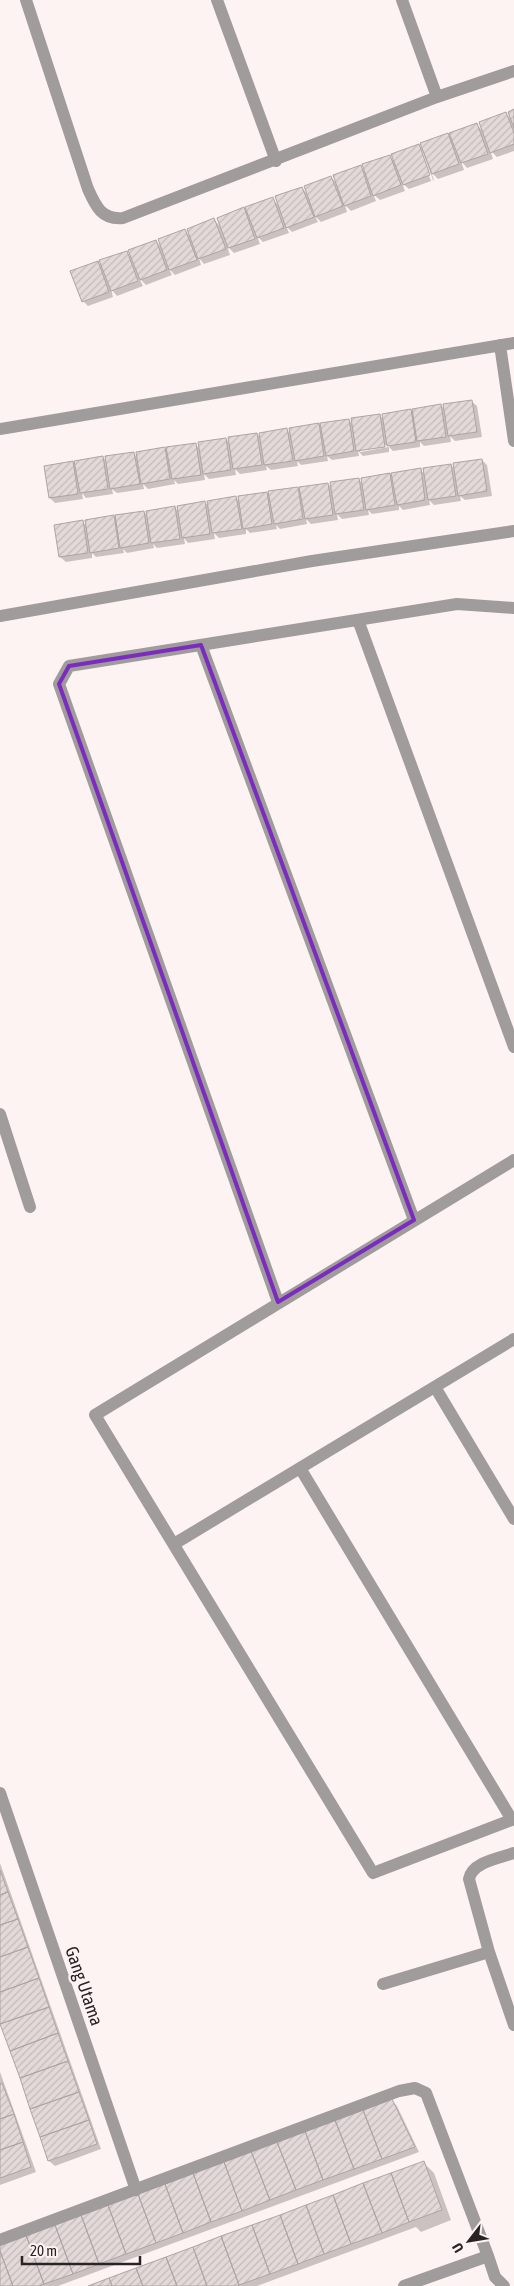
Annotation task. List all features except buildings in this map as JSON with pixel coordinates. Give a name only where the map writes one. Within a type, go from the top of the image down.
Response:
[{"type":"street","points":[[26,0],[88,189],[94,203],[107,217],[123,218],[276,161],[437,97],[514,71]]},
{"type":"street","points":[[217,0],[276,161]]},
{"type":"street","points":[[402,0],[437,97]]},
{"type":"street","points":[[0,429],[514,343]]},
{"type":"street","points":[[500,345],[514,441]]},
{"type":"street","points":[[0,616],[312,561],[514,531]]},
{"type":"street","points":[[278,1302],[60,684],[69,666],[457,604],[514,608]]},
{"type":"street","points":[[358,620],[514,1047]]},
{"type":"street","points":[[201,645],[414,1220]]},
{"type":"street","points":[[0,1114],[30,1207]]},
{"type":"street","points":[[300,1468],[513,1819],[373,1873],[95,1415],[514,1160]]},
{"type":"street","points":[[174,1544],[514,1339]]},
{"type":"street","points":[[435,1387],[514,1519]]},
{"type":"street","name":"Gang Utama","points":[[0,1793],[136,2190]]},
{"type":"street","points":[[514,1852],[478,1866],[470,1873],[469,1879],[489,1952],[514,2025]]},
{"type":"street","points":[[383,1984],[489,1952]]},
{"type":"street","points":[[0,2240],[399,2092],[415,2088],[426,2094],[495,2277],[504,2286]]},
{"type":"street","points":[[404,2286],[488,2256]]},
{"type":"highlighted area","points":[[201,645],[414,1220],[278,1302],[59,684],[69,666]]}]
